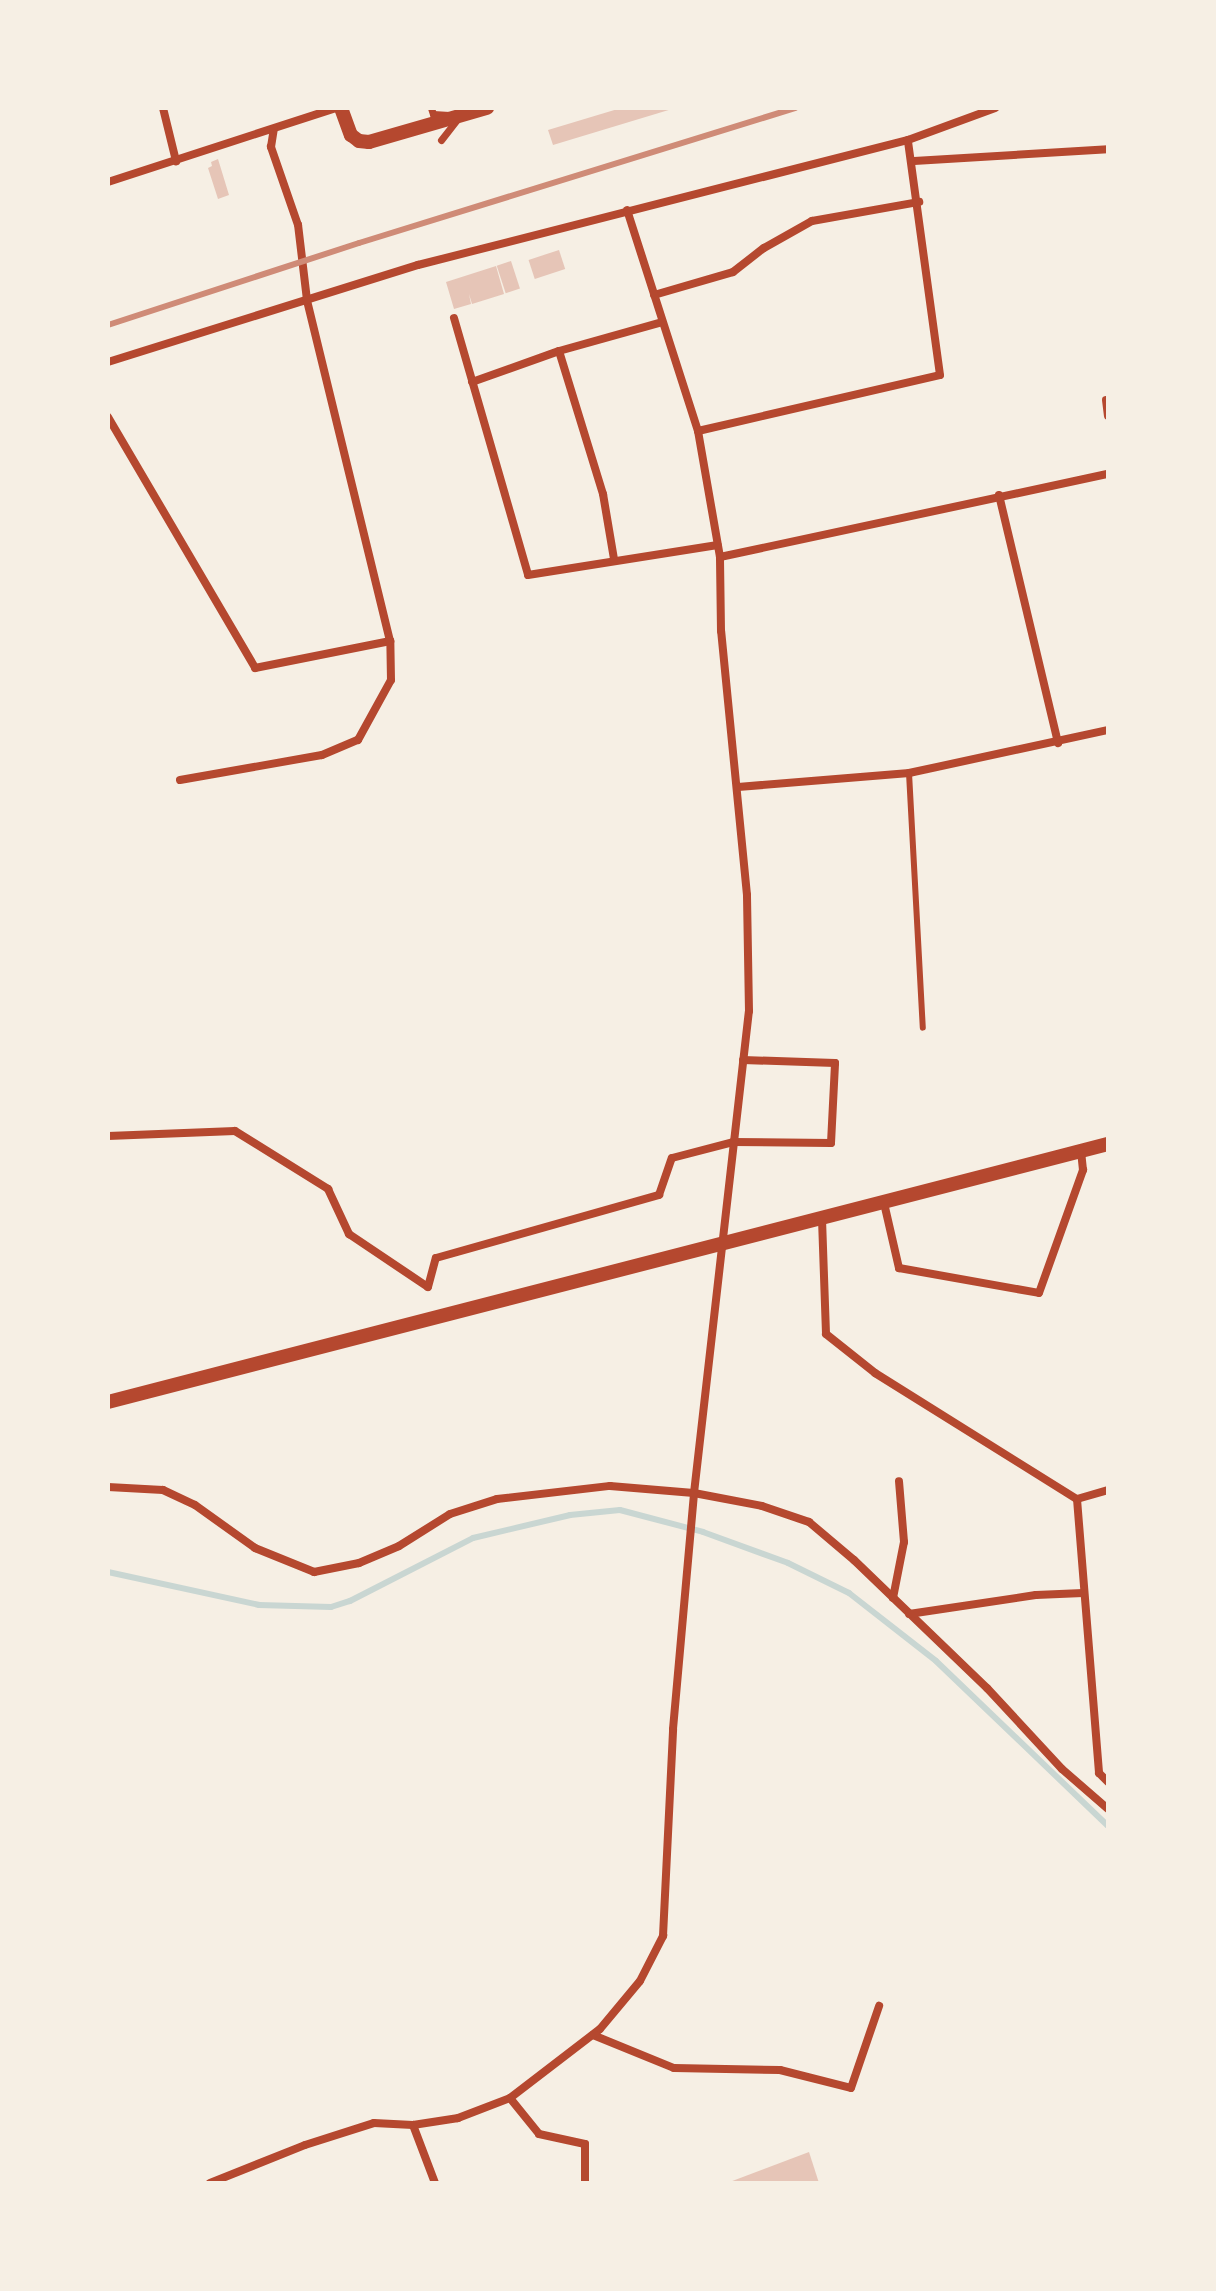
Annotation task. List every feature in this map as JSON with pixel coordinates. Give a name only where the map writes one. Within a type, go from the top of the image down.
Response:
[{"type":"street","points":[[163,108],[176,161]]},
{"type":"street","points":[[108,182],[338,108],[351,135],[359,141],[369,142],[456,112]]},
{"type":"street","points":[[432,111],[487,108]]},
{"type":"street","points":[[108,362],[418,265],[908,140],[995,108]]},
{"type":"street","points":[[441,140],[456,112]]},
{"type":"street","points":[[180,780],[322,755],[358,740],[391,680],[390,641],[307,300],[298,225],[271,147],[274,129]]},
{"type":"street","points":[[698,431],[940,375],[914,161],[908,140]]},
{"type":"street","points":[[914,161],[1108,149]]},
{"type":"street","points":[[654,295],[733,272],[764,248],[812,221],[919,202]]},
{"type":"street","points":[[210,2183],[305,2145],[374,2123],[413,2125],[458,2118],[510,2098],[593,2035],[640,1981],[663,1936],[673,1729],[694,1493],[743,1060],[748,982],[747,895],[721,631],[718,545],[698,431],[627,210]]},
{"type":"street","points":[[454,318],[528,575],[718,545]]},
{"type":"street","points":[[472,382],[559,351],[662,322]]},
{"type":"street","points":[[559,351],[603,494],[614,559]]},
{"type":"street","points":[[1106,400],[1108,416]]},
{"type":"street","points":[[108,417],[255,668],[390,641]]},
{"type":"street","points":[[720,557],[1108,474]]},
{"type":"street","points":[[999,495],[1058,743]]},
{"type":"street","points":[[738,787],[909,773],[1108,730]]},
{"type":"street","points":[[108,1136],[235,1131],[328,1189],[349,1234],[428,1287],[436,1258],[659,1195],[672,1158],[733,1142],[831,1143],[835,1063],[743,1060]]},
{"type":"street","points":[[108,1402],[1108,1144]]},
{"type":"street","points":[[884,1203],[899,1268],[1039,1293],[1083,1170],[1081,1150]]},
{"type":"street","points":[[822,1219],[826,1334],[875,1373],[1077,1499],[1108,1490]]},
{"type":"street","points":[[893,1598],[904,1542],[899,1481]]},
{"type":"street","points":[[108,1487],[163,1490],[195,1505],[255,1548],[314,1572],[359,1563],[399,1546],[450,1514],[497,1499],[610,1486],[694,1493],[762,1506],[809,1522],[987,1688],[1062,1769],[1108,1809]]},
{"type":"street","points":[[1077,1499],[1099,1773],[1108,1782]]},
{"type":"street","points":[[909,1614],[1036,1595],[1083,1593]]},
{"type":"street","points":[[593,2035],[674,2068],[780,2070],[851,2088],[879,2006]]},
{"type":"street","points":[[510,2098],[539,2134],[585,2144],[585,2183]]},
{"type":"street","points":[[413,2125],[435,2183]]},
{"type":"lane","points":[[909,773],[923,1028]]},
{"type":"building","points":[[621,108],[672,109],[553,145],[548,130]]},
{"type":"building","points":[[218,159],[229,195],[218,199],[208,168],[212,166],[211,162]]},
{"type":"building","points":[[559,250],[565,269],[535,279],[529,260]]},
{"type":"building","points":[[511,261],[520,289],[506,293],[497,266]]},
{"type":"building","points":[[496,266],[504,294],[472,304],[469,294],[471,304],[454,309],[446,282]]},
{"type":"building","points":[[809,2152],[819,2183],[727,2183]]},
{"type":"waterway","points":[[108,1572],[259,1605],[331,1607],[350,1601],[473,1538],[570,1515],[620,1510],[703,1532],[788,1563],[849,1593],[936,1661],[1108,1826]]},
{"type":"railway","points":[[108,325],[359,243],[796,108]]}]
